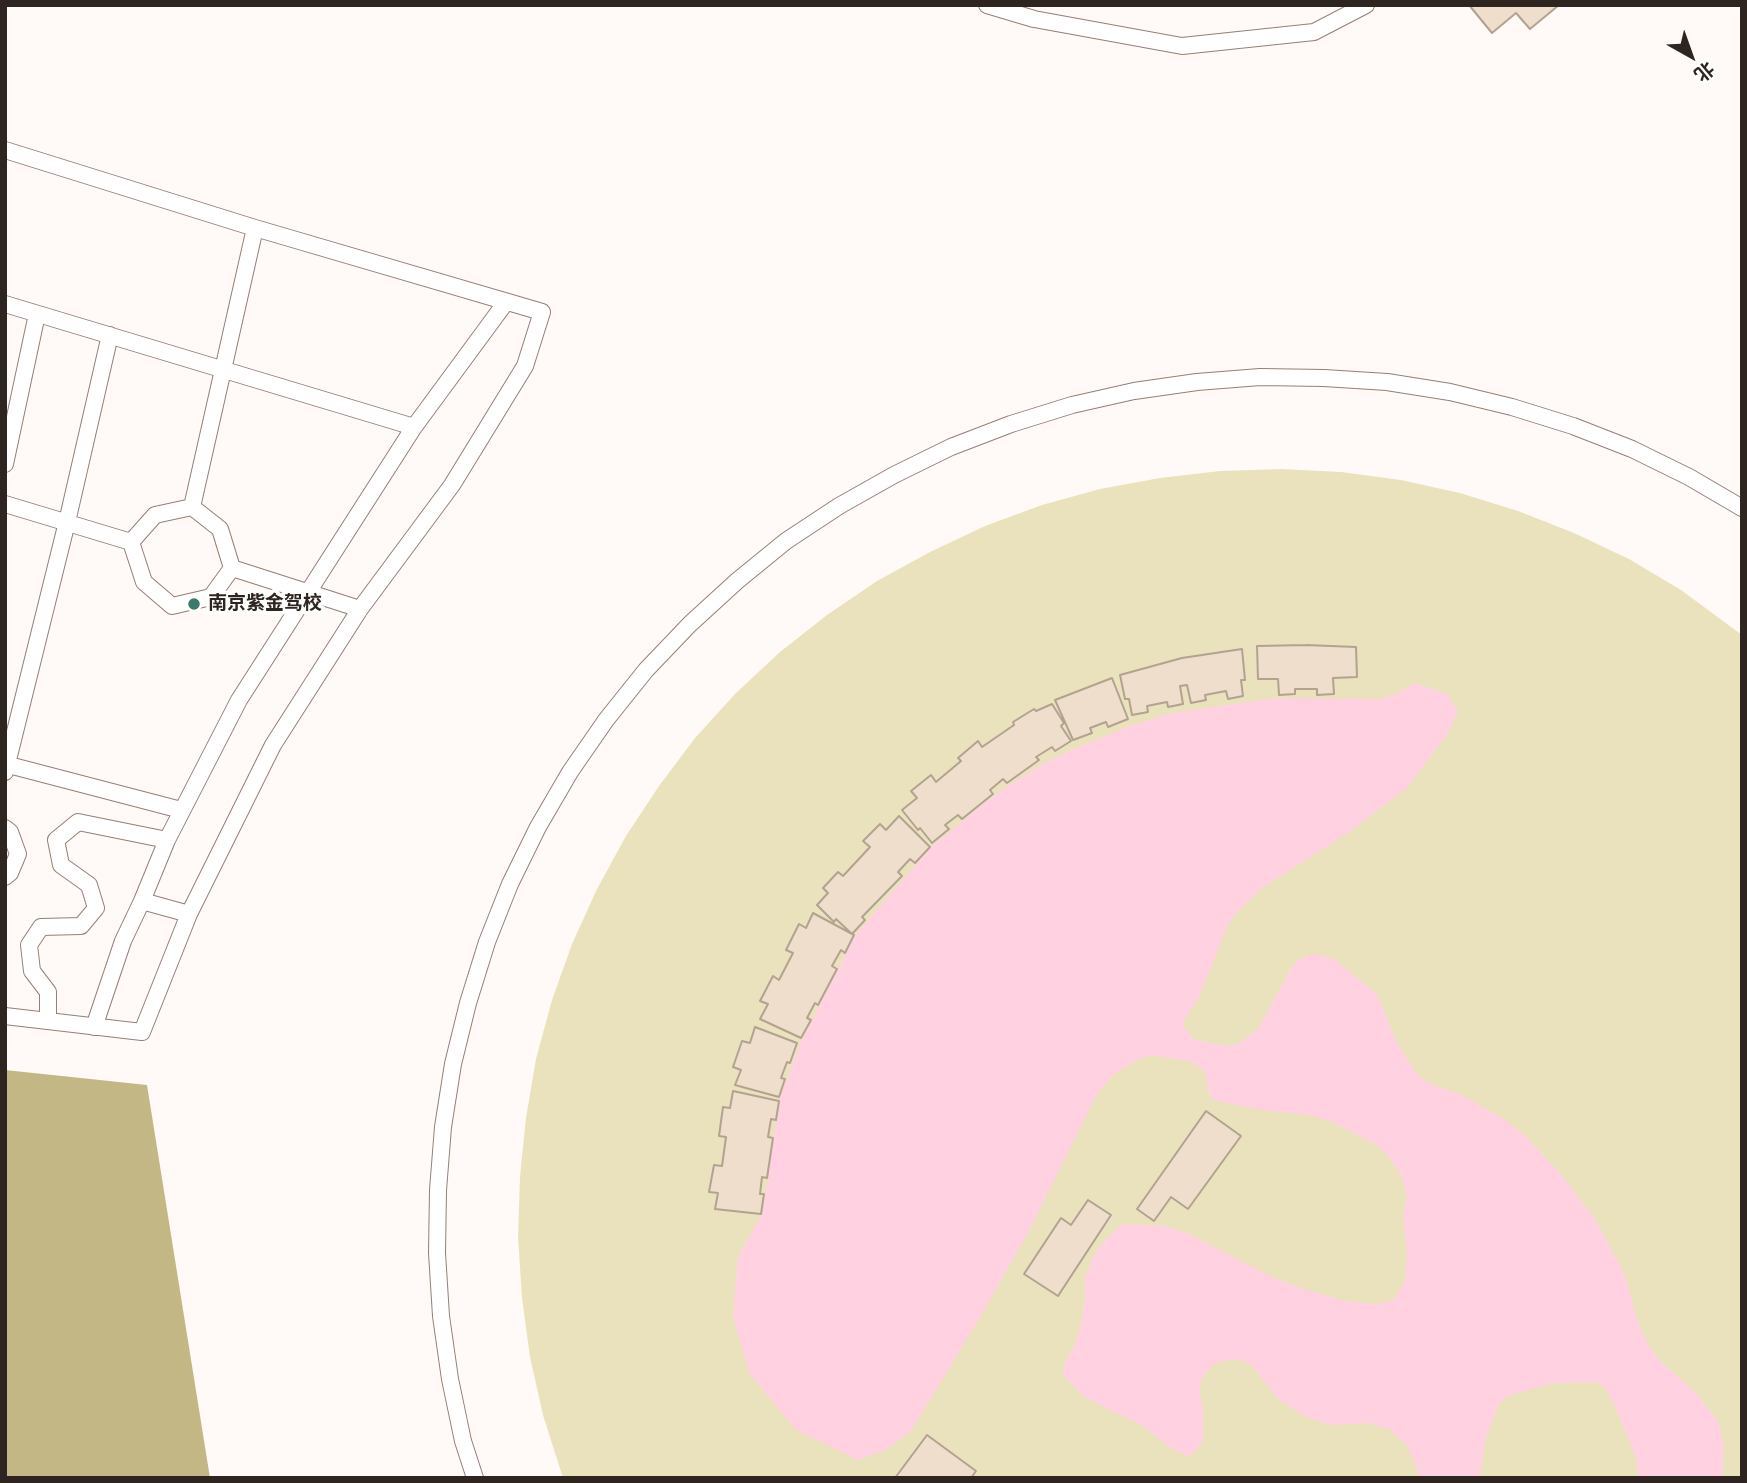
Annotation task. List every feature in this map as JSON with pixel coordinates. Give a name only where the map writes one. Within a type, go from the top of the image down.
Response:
[{"type":"lane","points":[[987,5],[1034,19],[1182,46],[1314,32],[1366,5]]},
{"type":"lane","points":[[5,150],[256,228],[542,312],[525,366],[453,485],[360,609],[273,745],[190,914],[142,1032],[5,1016]]},
{"type":"lane","points":[[192,507],[256,228]]},
{"type":"lane","points":[[94,1027],[122,941],[181,810],[239,700],[414,427],[506,302]]},
{"type":"lane","points":[[5,304],[414,427]]},
{"type":"lane","points":[[5,464],[37,314]]},
{"type":"lane","points":[[110,335],[6,766],[181,810]]},
{"type":"lane","points":[[475,1478],[463,1441],[441,1316],[437,1253],[438,1190],[443,1127],[453,1064],[487,942],[510,884],[538,827],[570,772],[606,720],[646,670],[690,624],[786,541],[839,506],[894,475],[951,447],[1011,424],[1072,405],[1134,391],[1260,377],[1324,377],[1387,383],[1450,392],[1512,407],[1573,426],[1632,449],[1689,477],[1742,508]]},
{"type":"lane","points":[[5,505],[131,542]]},
{"type":"lane","points":[[131,542],[155,514],[192,507],[220,529],[232,568]]},
{"type":"lane","points":[[131,542],[144,582],[173,606],[211,597],[232,568]]},
{"type":"lane","points":[[232,568],[360,609]]},
{"type":"lane","points":[[48,1021],[48,992],[32,971],[29,945],[41,927],[81,926],[96,908],[89,885],[61,865],[56,840],[78,822],[167,840]]},
{"type":"lane","points":[[5,828],[10,832],[18,854],[10,873],[5,877]]},
{"type":"lane","points":[[142,901],[190,914]]},
{"type":"shaded area","points":[[1281,469],[1341,472],[1401,480],[1460,493],[1518,511],[1629,559],[1681,590],[1742,635],[1742,1478],[563,1478],[543,1415],[530,1357],[522,1298],[518,1237],[526,1118],[536,1059],[552,1000],[572,944],[597,889],[626,836],[659,786],[695,738],[736,693],[780,652],[877,581],[930,552],[985,526],[1042,505],[1100,489],[1220,471]]},
{"type":"shaded area","points":[[1415,683],[1447,694],[1458,711],[1448,733],[1407,788],[1348,833],[1262,888],[1236,913],[1227,927],[1199,997],[1182,1024],[1194,1040],[1229,1046],[1241,1042],[1258,1029],[1293,965],[1310,955],[1318,954],[1334,959],[1377,994],[1398,1045],[1417,1074],[1430,1084],[1460,1094],[1507,1121],[1559,1172],[1596,1220],[1624,1273],[1639,1325],[1650,1348],[1661,1362],[1696,1393],[1719,1423],[1724,1449],[1722,1478],[1638,1478],[1636,1458],[1614,1404],[1604,1387],[1596,1382],[1554,1383],[1510,1395],[1499,1403],[1485,1441],[1480,1478],[1419,1478],[1406,1444],[1389,1429],[1366,1423],[1331,1425],[1304,1416],[1278,1399],[1251,1365],[1242,1360],[1232,1359],[1214,1364],[1202,1378],[1199,1387],[1203,1410],[1203,1440],[1196,1451],[1187,1456],[1172,1449],[1140,1424],[1082,1395],[1063,1375],[1065,1363],[1081,1324],[1085,1277],[1095,1253],[1123,1224],[1166,1226],[1189,1234],[1272,1277],[1346,1301],[1385,1303],[1395,1298],[1405,1281],[1407,1253],[1403,1216],[1407,1195],[1400,1173],[1385,1152],[1330,1121],[1309,1115],[1261,1110],[1213,1100],[1208,1090],[1205,1071],[1191,1062],[1152,1055],[1115,1073],[1097,1094],[1028,1233],[911,1431],[886,1450],[858,1460],[796,1430],[749,1373],[733,1316],[738,1256],[762,1215],[780,1097],[801,1042],[856,934],[932,846],[996,794],[1041,765],[1069,751],[1129,726],[1172,713],[1275,698],[1380,699],[1396,694]]},
{"type":"shaded area","points":[[5,1070],[147,1085],[210,1478],[5,1478]]},
{"type":"building","points":[[1469,5],[1559,5],[1530,29],[1516,13],[1492,33]]},
{"type":"building","points":[[1257,646],[1356,647],[1357,677],[1333,678],[1334,694],[1317,695],[1317,689],[1295,689],[1295,694],[1279,695],[1278,679],[1258,679]]},
{"type":"building","points":[[1242,649],[1245,680],[1241,680],[1243,696],[1228,699],[1226,691],[1205,695],[1206,700],[1191,703],[1187,685],[1180,686],[1183,704],[1168,707],[1167,702],[1147,706],[1148,712],[1132,715],[1129,699],[1125,699],[1120,675],[1182,658]]},
{"type":"building","points":[[1112,678],[1128,719],[1108,727],[1106,722],[1090,728],[1092,733],[1073,740],[1055,700]]},
{"type":"building","points":[[1052,704],[1071,741],[1055,751],[1052,747],[1036,757],[1039,760],[1007,783],[1003,779],[990,790],[993,794],[962,819],[958,815],[945,825],[949,829],[932,843],[920,828],[918,830],[902,810],[917,798],[911,791],[931,775],[936,782],[961,761],[958,758],[978,741],[982,747],[1034,709],[1036,711]]},
{"type":"building","points":[[899,816],[930,847],[915,863],[910,859],[898,872],[902,876],[862,917],[865,920],[852,934],[836,919],[834,922],[817,905],[828,893],[823,888],[838,872],[843,876],[870,847],[863,841],[880,824],[886,830]]},
{"type":"building","points":[[813,913],[854,935],[845,953],[841,950],[832,966],[837,969],[818,1005],[815,1003],[807,1018],[811,1020],[801,1038],[760,1019],[768,1004],[760,1001],[773,976],[779,980],[793,953],[786,950],[799,924],[806,928]]},
{"type":"building","points":[[755,1027],[797,1043],[781,1078],[785,1079],[779,1097],[735,1085],[741,1070],[733,1067],[742,1041],[750,1043]]},
{"type":"building","points":[[733,1091],[779,1101],[776,1120],[771,1119],[768,1137],[773,1138],[767,1178],[762,1177],[760,1194],[764,1194],[761,1214],[715,1209],[718,1193],[709,1192],[714,1165],[722,1166],[726,1137],[719,1136],[723,1107],[730,1108]]},
{"type":"building","points":[[1206,1111],[1241,1136],[1188,1209],[1171,1197],[1154,1221],[1137,1209]]},
{"type":"building","points":[[1088,1200],[1111,1215],[1058,1296],[1024,1274],[1061,1218],[1071,1225]]},
{"type":"building","points":[[927,1435],[976,1471],[971,1478],[895,1478]]},
{"type":"place","name":"南京紫金驾校","points":[[194,604]]}]
